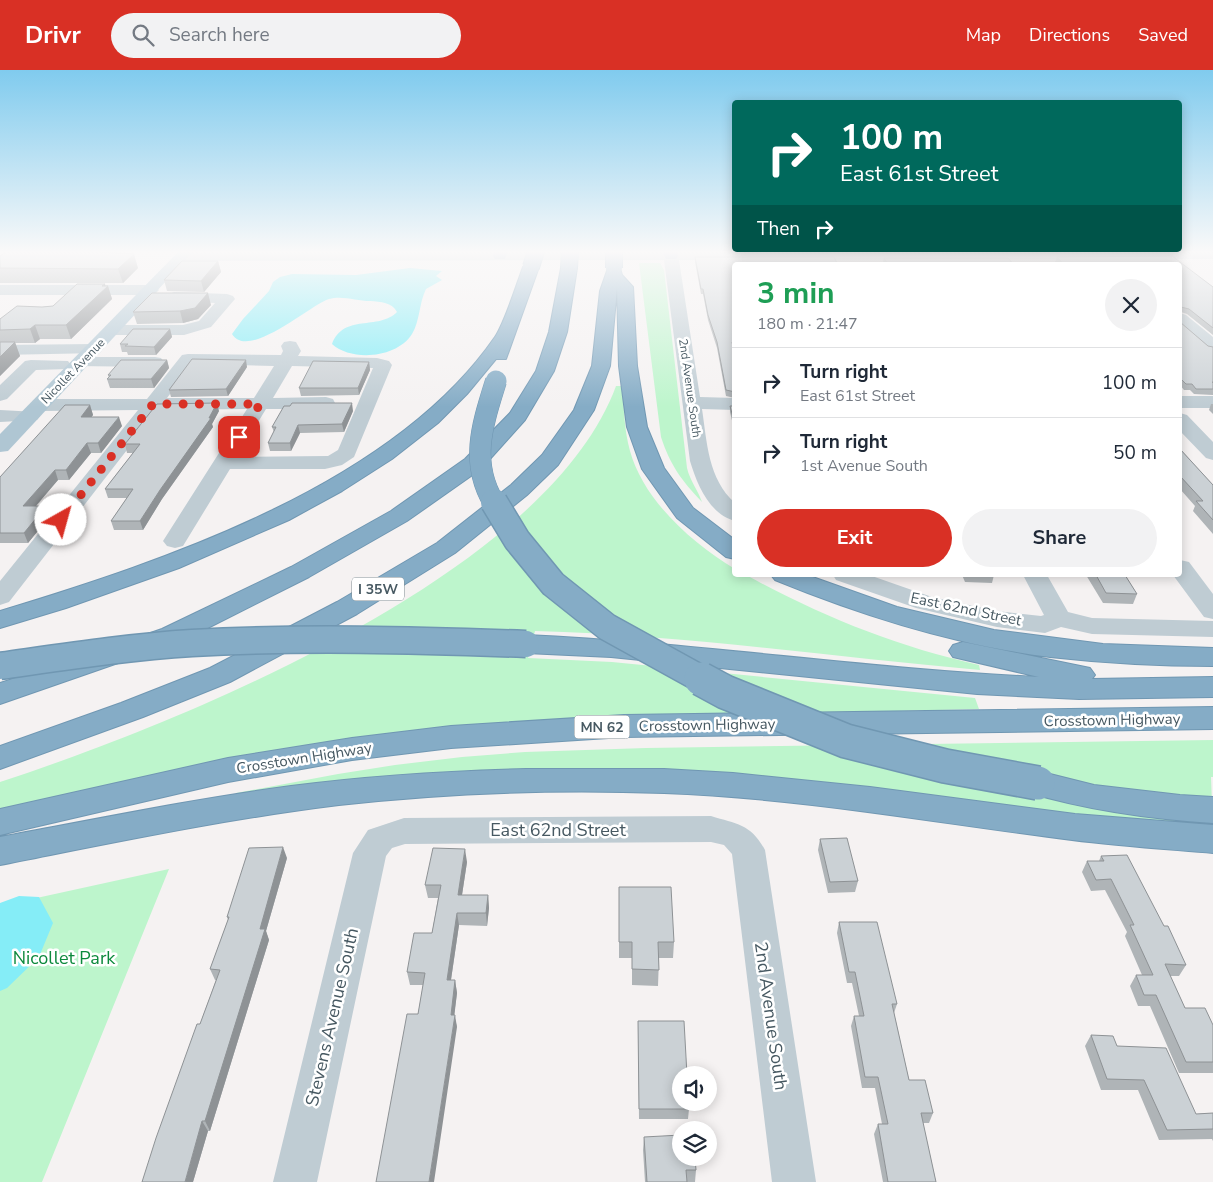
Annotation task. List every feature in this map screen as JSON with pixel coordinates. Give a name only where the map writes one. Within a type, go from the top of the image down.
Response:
[{"type":"highway","points":[[517,303],[504,337],[483,380],[479,455],[486,490],[517,540],[553,584],[607,627],[725,692],[846,741],[945,766],[1038,783],[1094,797],[1180,808],[1213,810]]},
{"type":"highway","points":[[0,694],[172,635],[300,572],[400,516],[473,464],[518,416],[544,371],[558,332],[563,303]]},
{"type":"highway","name":"I 35W","points":[[0,758],[220,675],[347,608],[446,548],[520,490],[550,460],[584,410],[601,366],[607,303]]},
{"type":"highway","points":[[626,303],[628,366],[637,428],[652,469],[685,513],[732,550]]},
{"type":"highway","points":[[0,620],[126,579],[228,539],[327,490],[388,452],[483,380],[504,337]]},
{"type":"highway","points":[[774,577],[794,589],[873,623],[952,649],[1023,665],[1148,687]]},
{"type":"highway","points":[[788,577],[826,594],[913,622],[996,640],[1078,653],[1169,658],[1213,658]]},
{"type":"highway","name":"Crosstown Highway","points":[[0,666],[191,643],[305,640],[432,640],[611,648],[977,684],[1079,689],[1213,687]]},
{"type":"highway","name":"Crosstown Highway","points":[[0,822],[228,770],[352,749],[451,737],[624,726],[1213,718]]},
{"type":"highway","points":[[0,852],[180,817],[316,796],[468,782],[556,780],[666,781],[757,787],[825,794],[1058,826],[1171,837],[1213,839]]},
{"type":"highway","points":[[1038,783],[1116,789],[1213,791]]},
{"type":"main road","name":"Nicollet Avenue","points":[[0,446],[138,303]]},
{"type":"street","points":[[110,333],[184,330],[205,324],[224,303]]},
{"type":"street","name":"2nd Avenue South","points":[[677,303],[700,461],[707,485],[724,506],[732,512]]},
{"type":"street","points":[[1182,320],[1213,346]]},
{"type":"street","points":[[0,395],[31,365],[167,362],[190,335],[110,333]]},
{"type":"street","points":[[0,350],[94,349]]},
{"type":"street","points":[[175,541],[206,510],[224,463],[260,404],[288,352]]},
{"type":"street","points":[[0,597],[188,360],[288,352],[377,362],[383,366],[352,403],[347,453],[334,461],[224,463]]},
{"type":"street","points":[[1182,402],[1213,402]]},
{"type":"street","points":[[0,416],[36,410],[153,404],[352,403]]},
{"type":"street","points":[[693,404],[732,404]]},
{"type":"street","points":[[1182,421],[1213,454]]},
{"type":"street","points":[[1182,570],[1213,611]]},
{"type":"street","name":"East 62nd Street","points":[[856,577],[877,581],[926,603],[997,619],[1044,625],[1058,618]]},
{"type":"street","points":[[1036,577],[1058,618],[1092,626],[1213,629]]},
{"type":"street","name":"East 62nd Street","points":[[370,853],[380,839],[404,831],[711,829],[735,836],[748,850]]},
{"type":"street","name":"2nd Avenue South","points":[[748,850],[794,1182]]},
{"type":"street","name":"Stevens Avenue South","points":[[295,1182],[370,853]]},
{"type":"green space","points":[[644,303],[668,303],[687,468],[702,502],[677,472],[668,456],[661,437]]},
{"type":"green space","points":[[616,386],[622,386],[628,443],[637,469],[646,487],[672,519],[702,547],[732,567],[732,577],[750,577],[802,604],[859,628],[918,649],[979,665],[980,670],[647,637],[535,631],[528,658],[612,662],[975,698],[979,709],[599,718],[0,813],[0,782],[75,756],[162,722],[256,681],[350,633],[438,579],[516,519],[577,455]]},
{"type":"green space","points":[[1213,740],[1213,777],[1211,777],[1213,831],[781,782],[236,800],[236,793],[338,774],[462,757],[525,752],[646,748]]},
{"type":"green space","name":"Nicollet Park","points":[[169,869],[42,1182],[0,1182],[0,906]]},
{"type":"water","points":[[258,303],[320,303],[279,329],[251,341],[240,340],[232,334]]},
{"type":"water","points":[[386,303],[421,303],[417,323],[412,334],[405,342],[396,348],[374,355],[351,353],[341,350],[332,344],[337,335],[353,325],[381,321],[397,312]]},
{"type":"water","points":[[19,896],[39,897],[53,923],[39,957],[7,988],[0,991],[0,903]]},
{"type":"building","points":[[56,303],[90,303],[66,325],[35,325],[30,329],[0,330],[0,319],[17,306],[53,306]]},
{"type":"building","points":[[142,303],[199,303],[195,308],[180,311],[133,312]]},
{"type":"building","points":[[706,303],[732,303],[732,391],[726,390],[717,342]]},
{"type":"building","points":[[1182,303],[1213,303],[1213,328],[1189,309],[1182,307]]},
{"type":"building","points":[[1182,324],[1208,346],[1213,347],[1213,389],[1196,389],[1192,384],[1186,384],[1182,380]]},
{"type":"building","points":[[133,329],[170,329],[154,347],[125,346],[128,344],[120,344]]},
{"type":"building","points":[[0,342],[15,342],[0,357]]},
{"type":"building","points":[[192,359],[246,360],[226,389],[169,390]]},
{"type":"building","points":[[121,360],[167,360],[151,379],[107,379],[111,375],[108,375]]},
{"type":"building","points":[[313,361],[369,362],[358,388],[299,388]]},
{"type":"building","points":[[217,403],[209,418],[211,418],[140,521],[111,521],[133,489],[105,489],[140,444],[125,444],[157,404]]},
{"type":"building","points":[[292,403],[352,403],[342,424],[298,425],[290,443],[268,443],[276,427],[272,427],[284,406],[290,406]]},
{"type":"building","points":[[65,405],[90,405],[81,417],[119,417],[98,443],[87,443],[66,470],[55,470],[23,506],[46,506],[24,533],[0,533],[0,477]]},
{"type":"building","points":[[1182,451],[1213,485],[1213,520],[1196,501],[1203,501],[1182,478]]},
{"type":"building","points":[[76,511],[81,511],[70,527],[64,527]]},
{"type":"building","points":[[1097,577],[1126,577],[1137,594],[1106,593]]},
{"type":"building","points":[[847,838],[858,881],[830,882],[820,839]]},
{"type":"building","points":[[283,847],[260,929],[265,929],[205,1121],[202,1121],[185,1182],[142,1182],[197,1024],[200,1024],[220,970],[210,969],[229,917],[227,917],[249,848]]},
{"type":"building","points":[[433,848],[465,849],[458,895],[488,895],[486,913],[457,913],[447,980],[455,980],[451,1015],[455,1015],[429,1182],[376,1182],[407,1014],[418,1014],[425,973],[407,972],[414,933],[432,933],[441,885],[425,885]]},
{"type":"building","points":[[1127,855],[1164,926],[1168,926],[1186,965],[1165,964],[1185,1008],[1205,1008],[1213,1025],[1213,1062],[1186,1062],[1156,995],[1144,995],[1136,975],[1153,975],[1130,925],[1134,925],[1111,879],[1096,880],[1087,861],[1104,861],[1101,856]]},
{"type":"building","points":[[619,887],[671,887],[674,942],[658,942],[659,970],[632,969],[632,942],[619,942]]},
{"type":"building","points":[[839,922],[877,922],[897,1004],[892,1004],[909,1080],[925,1080],[933,1113],[921,1113],[936,1182],[888,1182],[878,1124],[888,1124],[878,1077],[865,1077],[854,1016],[864,1016],[855,972],[849,972]]},
{"type":"building","points":[[638,1021],[684,1021],[686,1066],[672,1066],[672,1109],[639,1109]]},
{"type":"building","points":[[1091,1035],[1113,1036],[1117,1046],[1166,1048],[1196,1114],[1213,1113],[1213,1129],[1167,1130],[1144,1080],[1107,1079]]},
{"type":"building","points":[[672,1135],[672,1166],[696,1166],[696,1170],[686,1170],[687,1182],[647,1182],[644,1137]]},
{"type":"route","points":[[61,520],[153,404],[260,404],[239,437]]}]
